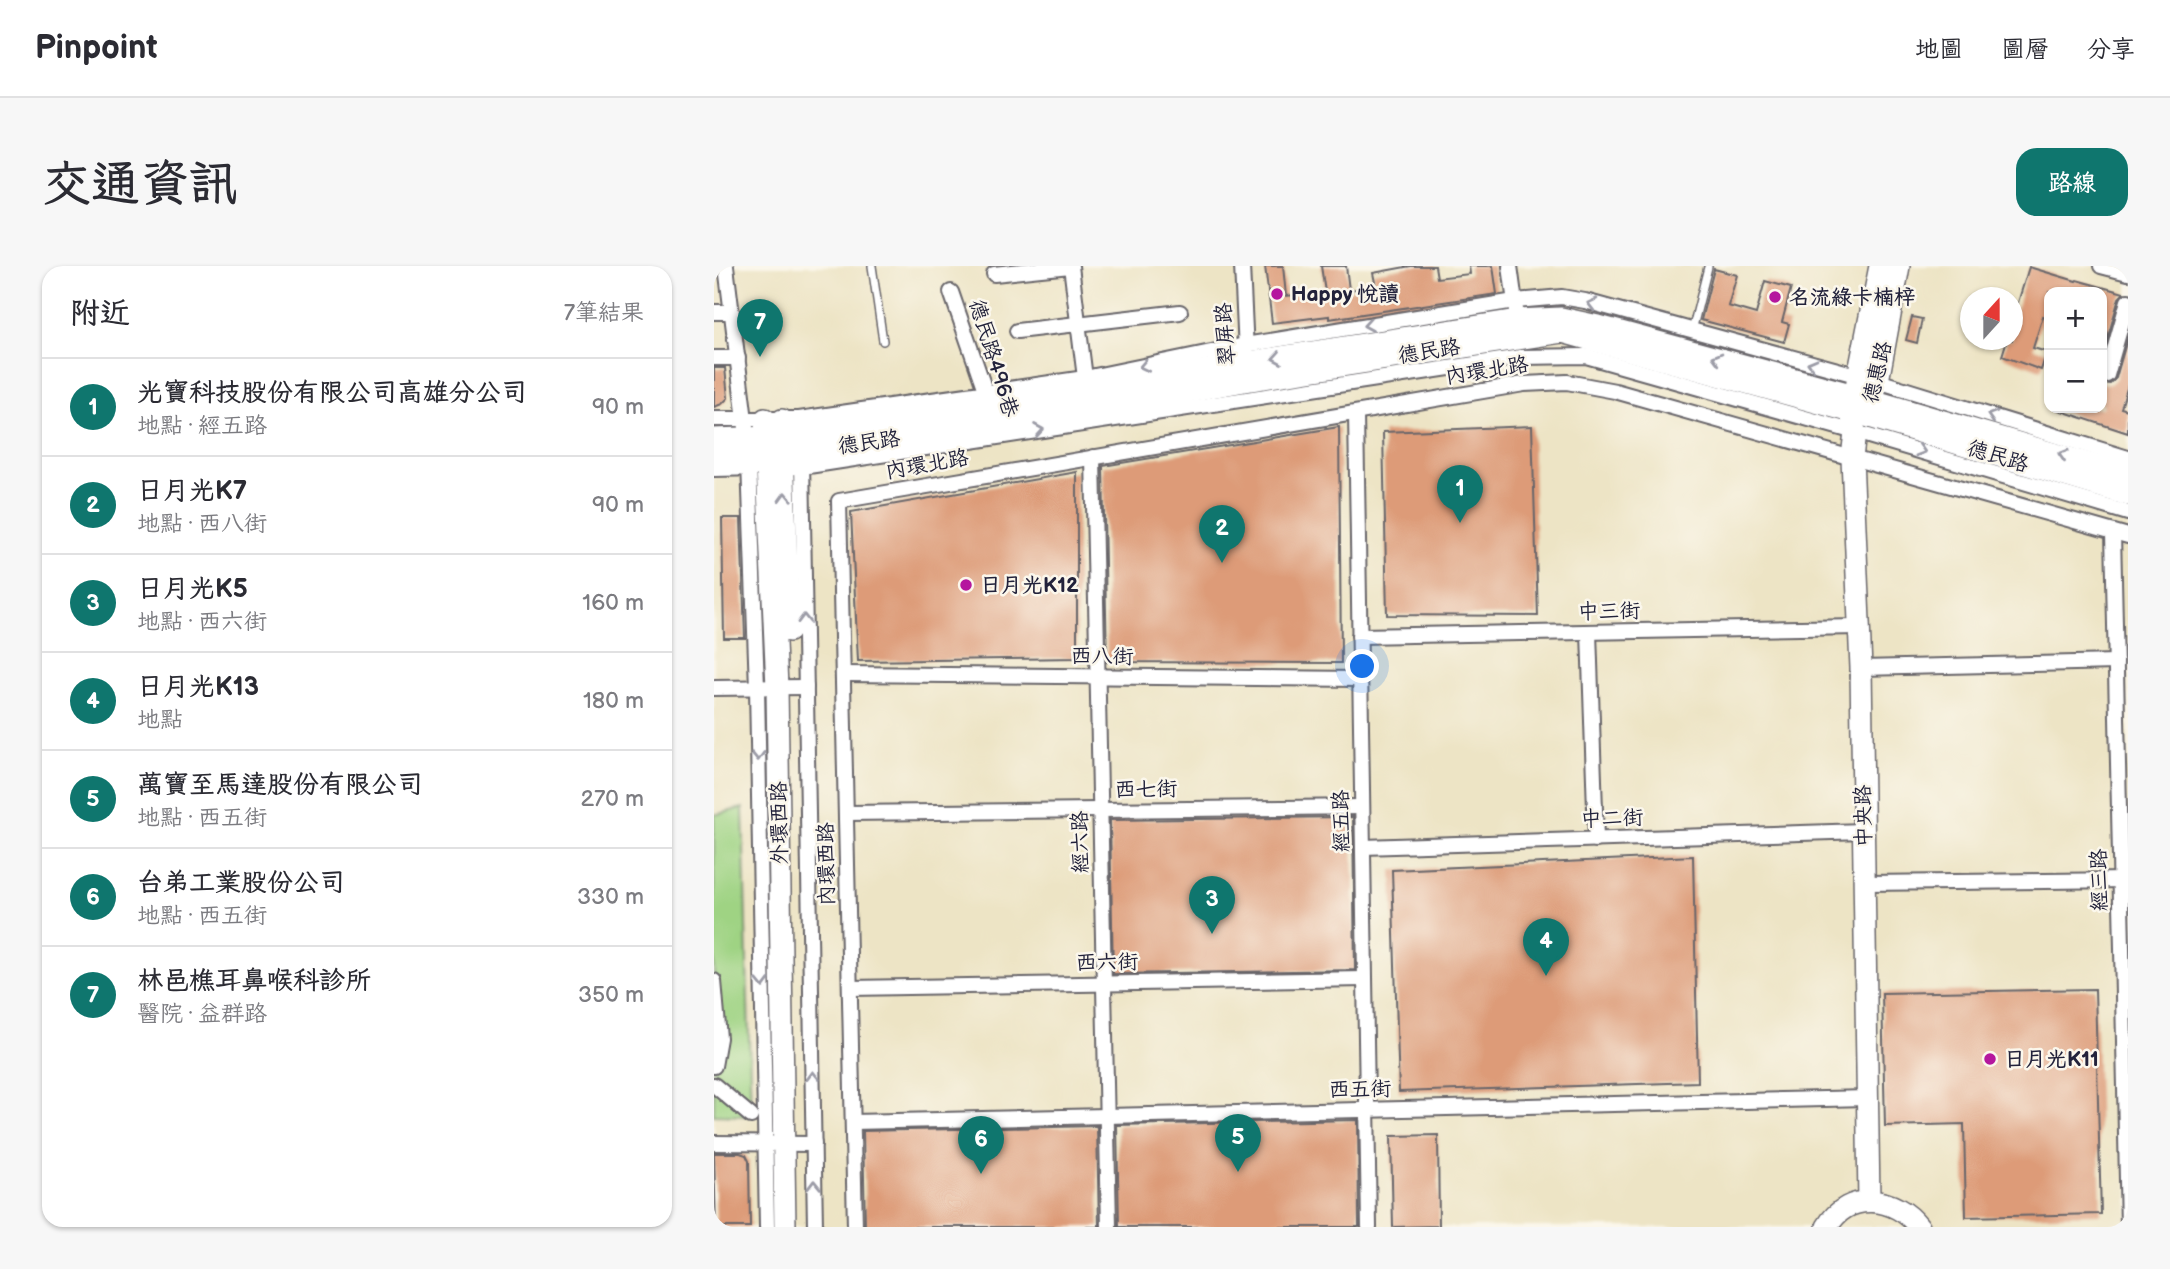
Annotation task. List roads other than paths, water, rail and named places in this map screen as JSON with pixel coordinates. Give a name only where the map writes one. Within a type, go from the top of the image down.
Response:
[{"type":"street","points":[[726,266],[738,358],[775,444]]},
{"type":"street","points":[[994,274],[1071,266],[1088,401]]},
{"type":"street","name":"翠屏路","points":[[1242,266],[1249,371]]},
{"type":"street","points":[[1510,266],[1518,329]]},
{"type":"street","name":"德惠路","points":[[1862,402],[1880,266]]},
{"type":"street","name":"德惠路","points":[[1862,402],[1899,266]]},
{"type":"street","points":[[2101,266],[2128,274]]},
{"type":"street","name":"德民路496巷","points":[[951,292],[991,415]]},
{"type":"street","name":"德民路","points":[[714,439],[775,444],[1088,401],[1249,371],[1518,329],[1562,298],[1692,331],[2128,513]]},
{"type":"street","points":[[2107,375],[2128,301]]},
{"type":"street","points":[[714,312],[732,312]]},
{"type":"street","points":[[1017,331],[1180,312]]},
{"type":"street","name":"德民路","points":[[714,453],[1088,401],[1249,371],[1518,329],[1561,318],[1598,326],[2128,475]]},
{"type":"street","name":"德民路","points":[[1518,329],[1586,356],[1862,402],[2128,457]]},
{"type":"street","points":[[714,358],[738,358]]},
{"type":"street","name":"內環北路","points":[[839,501],[1524,383],[1567,382],[1615,391],[2128,536]]},
{"type":"street","name":"德民路","points":[[1862,402],[2128,495]]},
{"type":"street","name":"中央路","points":[[1862,402],[1852,458],[1861,668],[1869,1201]]},
{"type":"street","name":"經五路","points":[[1356,414],[1368,1227]]},
{"type":"street","name":"德民路","points":[[714,419],[775,444]]},
{"type":"street","name":"德民路","points":[[714,469],[775,444]]},
{"type":"street","name":"外環西路","points":[[775,444],[783,687],[791,1144],[799,1227]]},
{"type":"street","name":"外環西路","points":[[775,444],[783,687],[791,1144],[785,1227]]},
{"type":"street","name":"經六路","points":[[1093,457],[1109,1227]]},
{"type":"street","name":"內環西路","points":[[839,501],[855,1227]]},
{"type":"street","name":"經三路","points":[[2113,531],[2124,880],[2128,1227]]},
{"type":"street","name":"中三街","points":[[1359,636],[1860,627]]},
{"type":"street","points":[[1589,632],[1596,840]]},
{"type":"street","points":[[1861,668],[2116,662]]},
{"type":"street","name":"西八街","points":[[843,674],[1360,679]]},
{"type":"street","points":[[714,688],[783,687]]},
{"type":"street","name":"西七街","points":[[846,813],[1362,807]]},
{"type":"street","name":"中二街","points":[[1363,847],[1863,831]]},
{"type":"street","points":[[1865,883],[2124,880]]},
{"type":"street","name":"西六街","points":[[850,988],[1365,979]]},
{"type":"street","points":[[714,981],[719,1038],[714,1064]]},
{"type":"street","points":[[714,1085],[751,1116]]},
{"type":"street","name":"西五街","points":[[853,1122],[1868,1098]]},
{"type":"street","points":[[714,1143],[791,1144]]},
{"type":"street","name":"外環西路","points":[[767,1227],[791,1144]]},
{"type":"street","name":"外環西路","points":[[791,1144],[815,1227]]},
{"type":"street","points":[[1827,1227],[1839,1212],[1847,1207],[1869,1201],[1885,1202],[1899,1208],[1919,1227]]},
{"type":"lane","points":[[872,266],[883,341]]},
{"type":"lane","points":[[1692,331],[1707,267]]},
{"type":"place","name":"Happy 悅讀","points":[[1277,294]]},
{"type":"place","name":"名流綠卡楠梓","points":[[1775,297]]},
{"type":"place","name":"林邑樵耳鼻喉科診所","points":[[760,357]]},
{"type":"place","name":"光寶科技股份有限公司高雄分公司","points":[[1460,523]]},
{"type":"place","name":"日月光K7","points":[[1222,563]]},
{"type":"place","name":"日月光K12","points":[[966,585]]},
{"type":"place","name":"日月光K5","points":[[1212,934]]},
{"type":"place","name":"日月光K13","points":[[1546,976]]},
{"type":"place","name":"日月光K11","points":[[1990,1059]]},
{"type":"place","name":"萬寶至馬達股份有限公司","points":[[1238,1172]]},
{"type":"place","name":"台弟工業股份公司","points":[[981,1174]]}]
